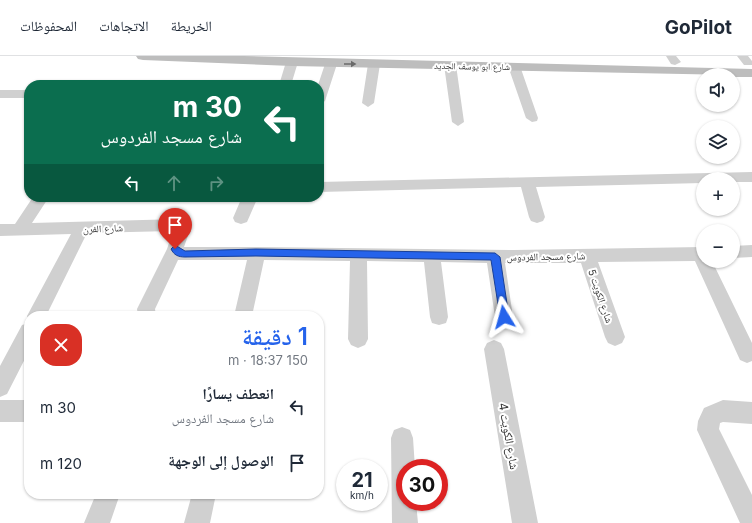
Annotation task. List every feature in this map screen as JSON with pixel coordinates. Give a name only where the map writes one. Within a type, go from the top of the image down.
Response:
[{"type":"street","name":"شارع ابو يوسف الجديد","points":[[143,56],[331,64],[514,66],[673,59],[749,68]]},
{"type":"street","name":"شارع ابو يوسف الجديد","points":[[411,56],[438,56],[583,64],[749,68]]},
{"type":"street","points":[[287,80],[292,62]]},
{"type":"street","points":[[324,86],[331,64]]},
{"type":"street","points":[[368,103],[374,64]]},
{"type":"street","points":[[450,65],[458,122]]},
{"type":"street","points":[[514,66],[532,118]]},
{"type":"street","points":[[0,94],[24,94]]},
{"type":"street","points":[[324,187],[752,177]]},
{"type":"street","points":[[527,183],[537,217]]},
{"type":"street","points":[[19,230],[38,202]]},
{"type":"street","points":[[241,218],[248,202]]},
{"type":"street","name":"شارع الفرن","points":[[0,230],[180,225],[183,227],[183,230],[175,249]]},
{"type":"street","points":[[39,311],[82,228]]},
{"type":"street","points":[[146,311],[175,249]]},
{"type":"street","name":"شارع مسجد الفردوس","points":[[175,249],[180,254],[256,253],[495,257],[696,257]]},
{"type":"street","points":[[740,252],[752,251]]},
{"type":"street","points":[[244,311],[256,253]]},
{"type":"street","points":[[358,339],[359,254]]},
{"type":"street","points":[[432,255],[440,317]]},
{"type":"street","name":"شارع الكويت 5","points":[[587,256],[615,337]]},
{"type":"street","points":[[495,257],[504,317]]},
{"type":"street","points":[[707,268],[747,354]]},
{"type":"street","points":[[0,387],[24,341]]},
{"type":"street","name":"شارع الكويت 4","points":[[494,349],[525,523]]},
{"type":"street","points":[[0,411],[24,411]]},
{"type":"street","points":[[752,413],[720,411],[712,414],[708,421],[708,430],[752,522]]},
{"type":"street","points":[[402,438],[405,523]]},
{"type":"street","points":[[97,523],[106,499]]},
{"type":"street","points":[[197,523],[203,499]]},
{"type":"route","points":[[175,249],[180,254],[256,253],[495,257],[504,317]]}]
